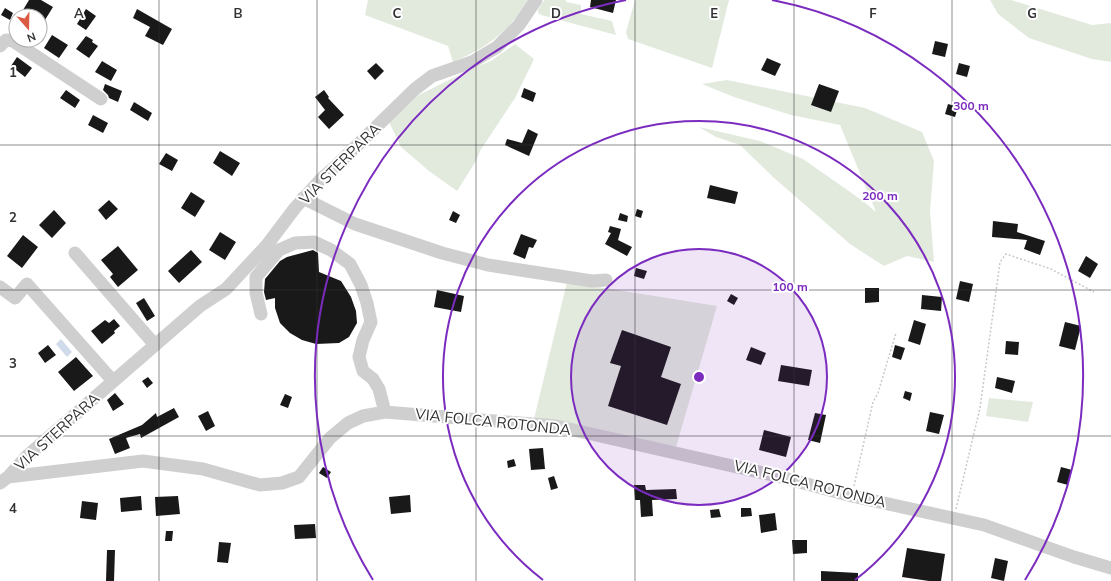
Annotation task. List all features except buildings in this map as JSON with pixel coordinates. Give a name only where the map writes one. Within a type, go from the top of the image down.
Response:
[{"type":"street","name":"VIA STERPARA","points":[[4,480],[26,457],[200,306],[226,289],[267,245],[303,198],[415,89],[432,76],[472,62],[497,47],[518,25],[536,0]]},
{"type":"street","points":[[0,46],[6,40],[12,41],[101,99]]},
{"type":"street","points":[[303,198],[355,224],[442,253],[488,265],[592,281],[606,280]]},
{"type":"street","points":[[261,314],[256,293],[256,277],[279,250],[295,243],[314,242],[331,250],[350,264],[361,284],[368,303],[371,322],[363,340],[359,356],[363,371],[374,379],[380,389],[385,412]]},
{"type":"street","points":[[75,253],[155,345]]},
{"type":"street","name":"VIA STERPARA","points":[[0,287],[14,298],[27,284],[113,381]]},
{"type":"street","name":"VIA FOLCA ROTONDA","points":[[4,480],[143,461],[203,469],[260,485],[282,482],[299,477],[330,438],[348,423],[363,416],[385,412],[556,426],[769,474],[852,496],[984,525],[1074,557],[1111,568]]},
{"type":"path","points":[[954,518],[980,408],[1000,262],[1006,254],[1051,269],[1094,292]]},
{"type":"path","points":[[852,496],[873,402],[878,393],[896,333]]},
{"type":"shaded area","points":[[368,0],[530,0],[514,21],[497,37],[477,50],[453,62],[448,46],[365,15]]},
{"type":"shaded area","points":[[544,0],[566,0],[566,2],[581,5],[581,14],[612,21],[616,35],[541,15],[538,13],[538,10]]},
{"type":"shaded area","points":[[635,0],[729,0],[712,68],[628,39],[626,32]]},
{"type":"shaded area","points":[[990,0],[1011,0],[1092,25],[1111,23],[1111,62],[1092,59],[1029,38],[998,14]]},
{"type":"shaded area","points":[[515,44],[534,59],[515,98],[480,151],[476,161],[457,191],[429,171],[401,147],[389,122],[419,95],[471,69],[491,61]]},
{"type":"shaded area","points":[[727,80],[865,108],[922,132],[934,161],[930,211],[934,262],[907,256],[884,266],[850,244],[773,177],[740,145],[716,137],[699,127],[760,141],[803,159],[863,201],[876,212],[840,125],[791,115],[734,97],[702,84]]},
{"type":"shaded area","points":[[567,282],[717,306],[676,447],[534,419]]},
{"type":"shaded area","points":[[989,398],[1033,402],[1028,422],[986,416]]},
{"type":"water","points":[[61,339],[72,352],[67,357],[56,344]]}]
